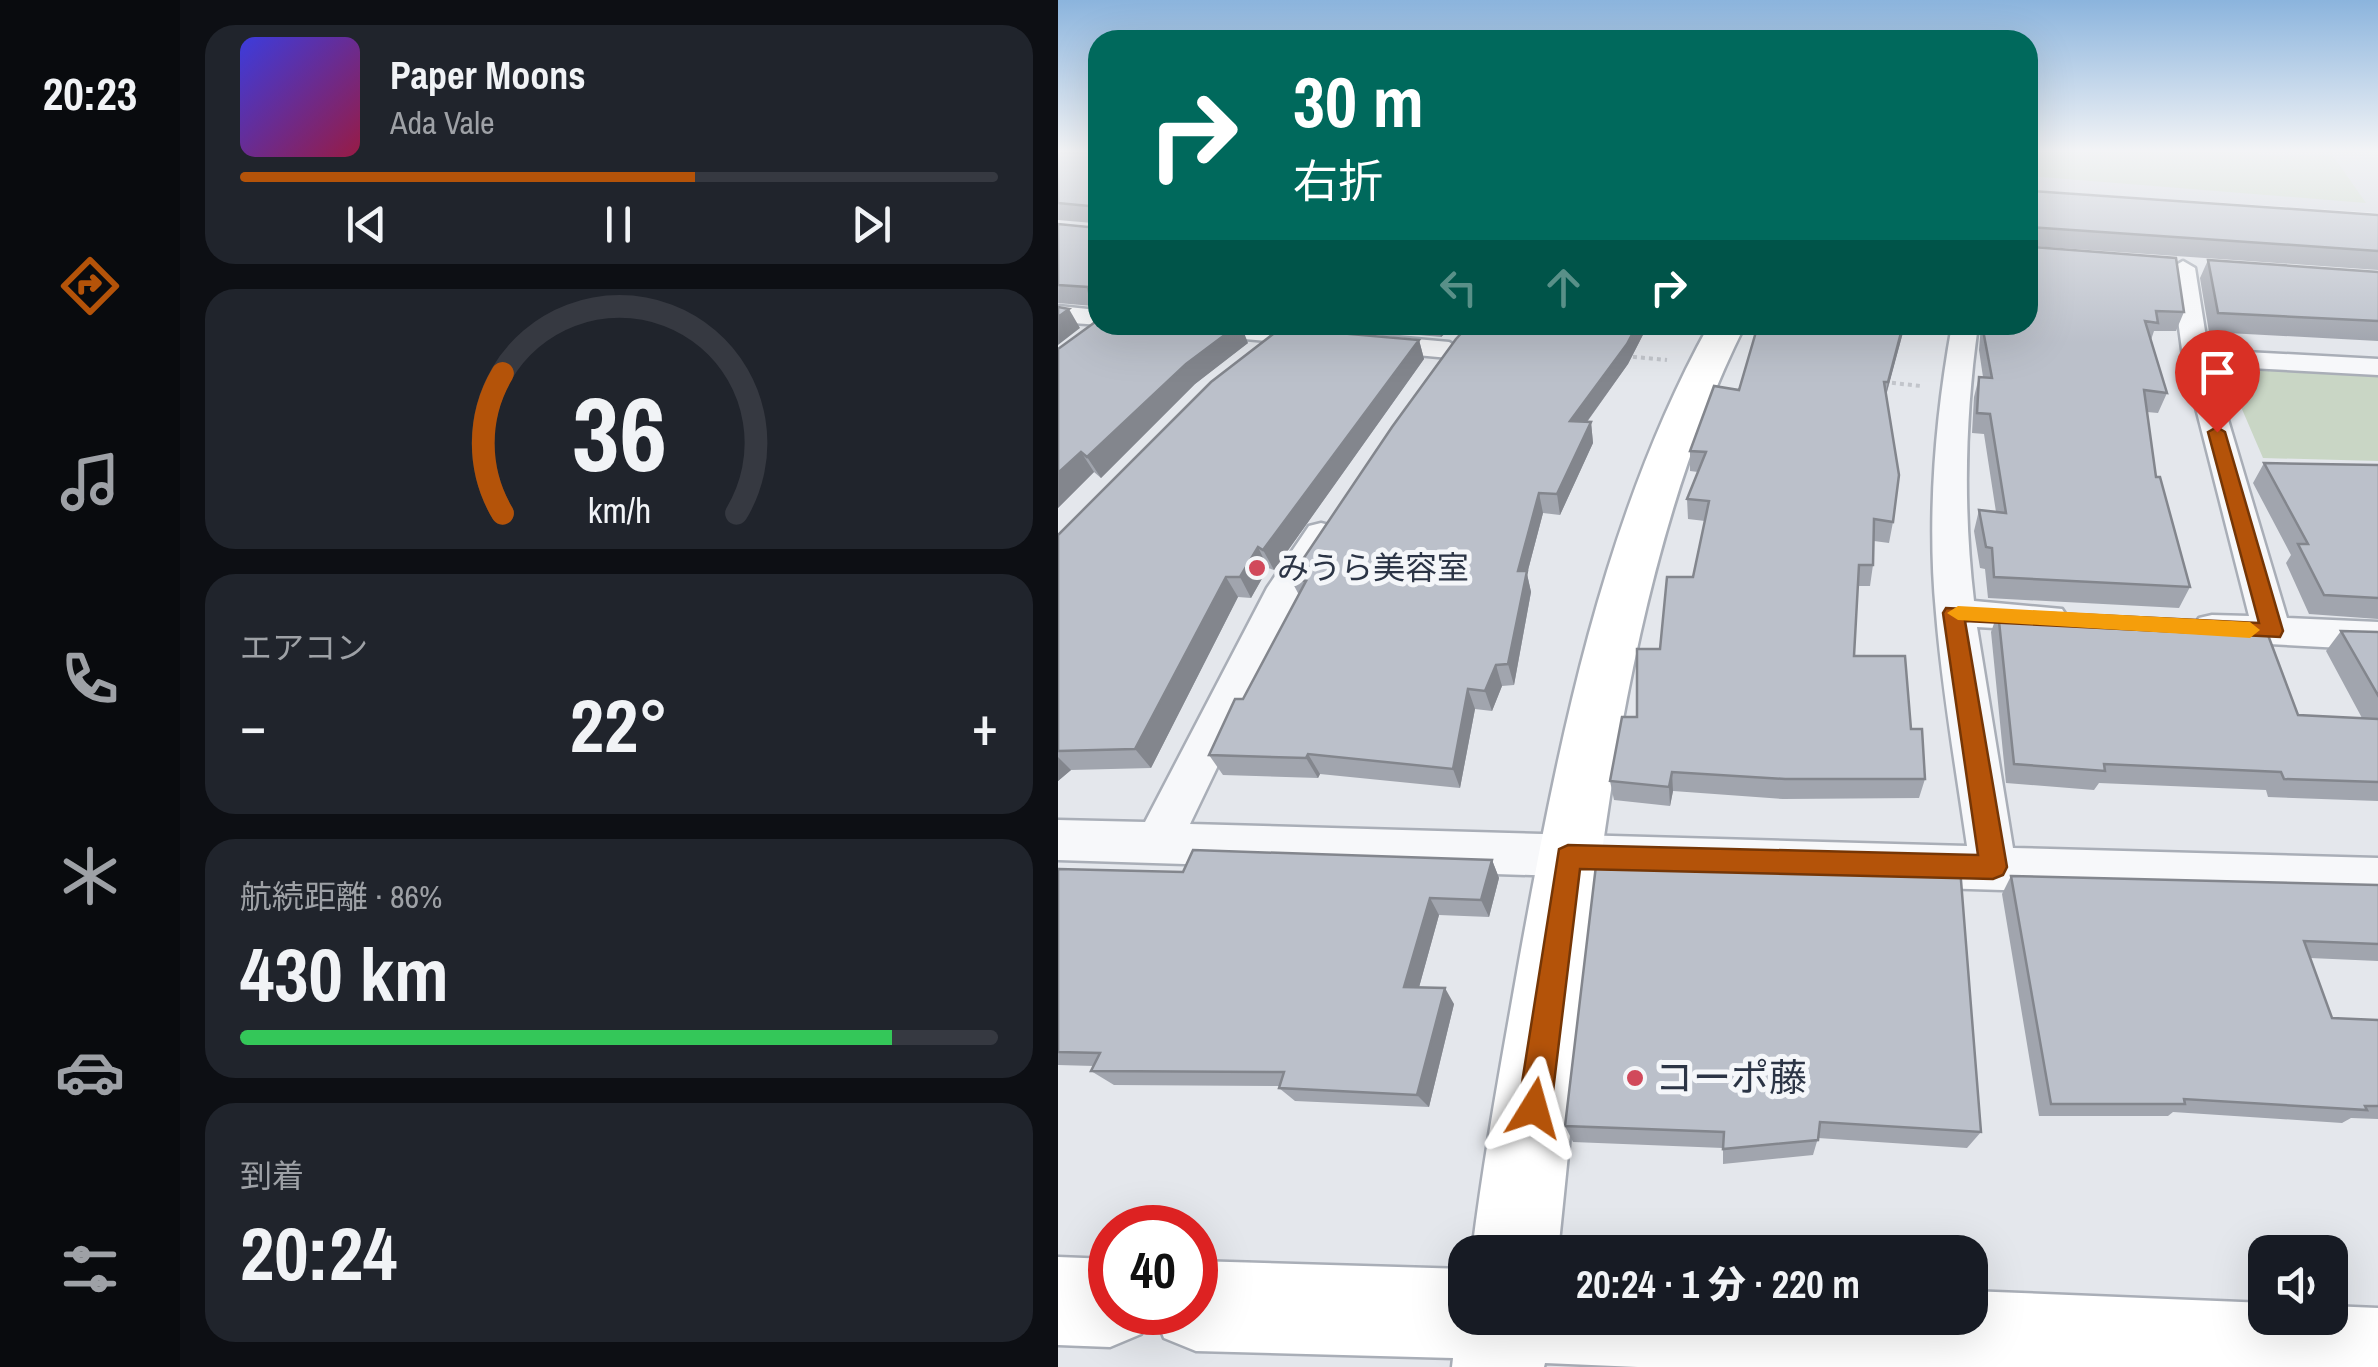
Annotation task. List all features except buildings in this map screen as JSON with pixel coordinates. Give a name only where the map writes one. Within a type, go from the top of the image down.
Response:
[{"type":"street","points":[[2183,268],[2196,357],[2272,631]]},
{"type":"street","points":[[1058,314],[1088,317]]},
{"type":"street","points":[[1083,342],[1093,335]]},
{"type":"street","points":[[1252,358],[1281,335]]},
{"type":"street","points":[[1411,335],[1461,337]]},
{"type":"street","points":[[1963,335],[1952,389],[1954,613],[1993,867]]},
{"type":"street","points":[[1426,381],[1461,337]]},
{"type":"street","points":[[1517,1235],[1568,857],[1607,660],[1658,486],[1717,345]]},
{"type":"street","points":[[2196,357],[2378,367]]},
{"type":"street","points":[[2227,469],[2265,470]]},
{"type":"street","points":[[1159,841],[1285,588],[1338,508]]},
{"type":"street","points":[[1954,613],[2093,621]]},
{"type":"street","points":[[2172,626],[2378,636]]},
{"type":"street","points":[[1058,840],[2378,880]]},
{"type":"street","points":[[1058,1301],[1088,1302]]},
{"type":"street","points":[[1218,1307],[1448,1313]]},
{"type":"street","points":[[1498,1367],[1503,1335]]},
{"type":"street","points":[[1938,1335],[2378,1354]]},
{"type":"path","points":[[1612,355],[1717,345]]},
{"type":"path","points":[[1877,381],[1952,389]]},
{"type":"green space","points":[[2223,365],[2378,375],[2378,461],[2263,458]]},
{"type":"slow traffic","points":[[1958,613],[2250,630]]},
{"type":"place","name":"みうら美容室","points":[[1257,568]]},
{"type":"place","name":"コーポ藤","points":[[1635,1078]]},
{"type":"route","points":[[1534,1108],[1568,857],[1993,867],[1954,613],[2272,631],[2217,432]]}]
